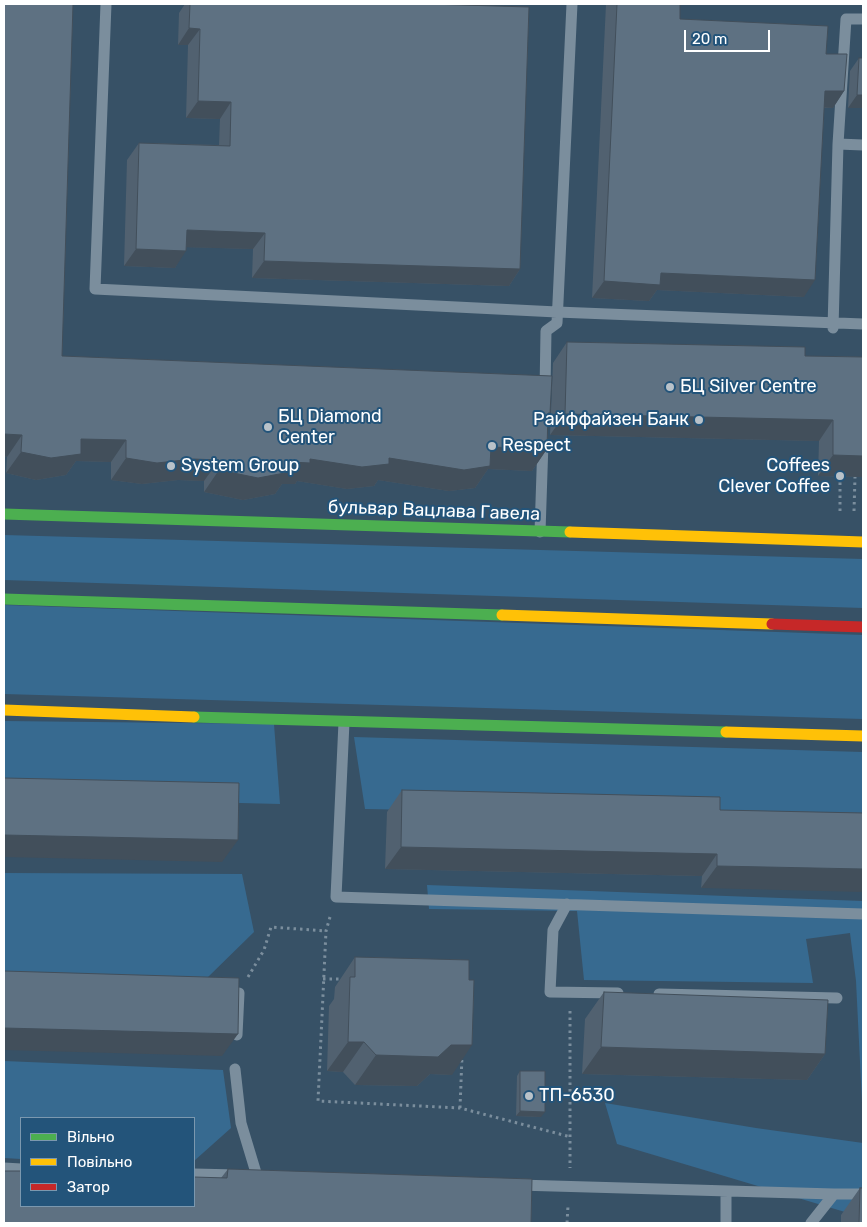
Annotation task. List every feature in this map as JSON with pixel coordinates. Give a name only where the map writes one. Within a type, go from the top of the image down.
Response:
[{"type":"street","name":"бульвар Вацлава Гавела","points":[[4,514],[863,542]]},
{"type":"street","points":[[4,599],[863,627]]},
{"type":"street","points":[[4,710],[344,722],[863,736]]},
{"type":"lane","points":[[106,4],[95,289],[833,325],[863,324]]},
{"type":"lane","points":[[544,403],[546,331],[557,323],[558,312],[572,4]]},
{"type":"lane","points":[[833,325],[838,144],[846,19],[863,19]]},
{"type":"lane","points":[[838,144],[863,145]]},
{"type":"lane","points":[[540,532],[544,430]]},
{"type":"lane","points":[[344,722],[336,897],[863,914]]},
{"type":"lane","points":[[567,904],[554,930],[550,992],[629,994]]},
{"type":"lane","points":[[210,992],[239,993],[237,1035]]},
{"type":"lane","points":[[649,994],[837,998]]},
{"type":"lane","points":[[195,1174],[262,1176],[241,1124],[235,1069]]},
{"type":"lane","points":[[4,1168],[20,1169]]},
{"type":"lane","points":[[511,1184],[863,1194]]},
{"type":"lane","points":[[726,1191],[726,1223]]},
{"type":"lane","points":[[811,1223],[834,1194]]},
{"type":"path","points":[[840,476],[840,511]]},
{"type":"path","points":[[854,511],[855,477]]},
{"type":"path","points":[[336,897],[326,931],[318,1101],[460,1108],[571,1137]]},
{"type":"path","points":[[239,993],[264,950],[270,927],[326,931]]},
{"type":"path","points":[[323,979],[351,980]]},
{"type":"path","points":[[569,1186],[571,1137],[570,992]]},
{"type":"path","points":[[460,1108],[462,1051]]},
{"type":"shaded area","points":[[4,535],[863,559],[863,608],[4,580]]},
{"type":"shaded area","points":[[4,605],[863,635],[863,719],[4,694]]},
{"type":"shaded area","points":[[4,721],[274,724],[280,804],[4,797]]},
{"type":"shaded area","points":[[354,737],[863,752],[863,818],[365,809]]},
{"type":"shaded area","points":[[4,873],[242,874],[254,932],[207,978],[4,977]]},
{"type":"shaded area","points":[[427,885],[863,901],[863,1123],[856,981],[850,933],[806,939],[813,983],[584,980],[577,911],[429,909]]},
{"type":"shaded area","points":[[4,1061],[223,1070],[231,1128],[195,1160],[195,1117],[20,1117],[20,1159],[4,1158]]},
{"type":"shaded area","points":[[605,1103],[756,1128],[863,1143],[863,1209],[845,1212],[617,1144]]},
{"type":"building","points":[[4,4],[73,4],[62,356],[552,376],[547,449],[491,447],[490,466],[464,470],[389,458],[389,464],[362,467],[310,459],[310,463],[291,462],[290,472],[258,478],[219,470],[219,460],[193,459],[157,463],[126,458],[126,440],[81,439],[81,454],[51,458],[21,452],[22,435],[4,434]]},
{"type":"building","points":[[190,4],[428,4],[529,7],[520,269],[264,261],[265,233],[187,230],[186,251],[136,249],[139,143],[230,146],[231,102],[198,101],[200,29],[189,28]]},
{"type":"building","points":[[617,4],[680,4],[680,19],[828,26],[826,54],[847,54],[844,91],[825,91],[815,280],[661,273],[660,285],[604,281]]},
{"type":"building","points":[[859,58],[863,58],[863,95],[857,95]]},
{"type":"building","points":[[567,342],[805,347],[805,356],[863,357],[863,456],[833,455],[833,420],[565,414]]},
{"type":"building","points":[[4,778],[239,783],[238,840],[4,835]]},
{"type":"building","points":[[402,790],[720,797],[720,810],[863,813],[863,869],[717,866],[717,854],[401,847]]},
{"type":"building","points":[[355,957],[469,960],[469,980],[474,980],[472,1045],[451,1045],[438,1057],[376,1055],[364,1042],[348,1042],[350,977],[355,977]]},
{"type":"building","points":[[4,971],[239,978],[238,1034],[4,1028]]},
{"type":"building","points":[[604,992],[828,1000],[825,1054],[601,1047]]},
{"type":"building","name":"ТП-6530","points":[[520,1071],[545,1071],[545,1112],[520,1111]]},
{"type":"building","points":[[228,1169],[532,1179],[531,1223],[4,1223],[4,1171],[20,1171],[20,1207],[195,1207],[195,1177],[227,1178]]},
{"type":"building","points":[[860,1188],[863,1188],[863,1223],[859,1223]]},
{"type":"traffic: fast","points":[[4,514],[570,532]]},
{"type":"traffic: fast","points":[[4,599],[502,615]]},
{"type":"traffic: fast","points":[[194,717],[726,732]]},
{"type":"traffic: slow","points":[[570,532],[863,542]]},
{"type":"traffic: slow","points":[[502,615],[772,624]]},
{"type":"traffic: slow","points":[[4,710],[194,717]]},
{"type":"traffic: slow","points":[[726,732],[863,736]]},
{"type":"traffic: jam","points":[[772,624],[863,627]]},
{"type":"place","name":"БЦ Silver Centre","points":[[670,387]]},
{"type":"place","name":"Райффайзен Банк","points":[[699,420]]},
{"type":"place","name":"БЦ Diamond Center","points":[[268,427]]},
{"type":"place","name":"Respect","points":[[492,446]]},
{"type":"place","name":"System Group","points":[[171,466]]},
{"type":"place","name":"Coffees Clever Coffee","points":[[840,476]]},
{"type":"place","name":"ТП-6530","points":[[529,1096]]}]
